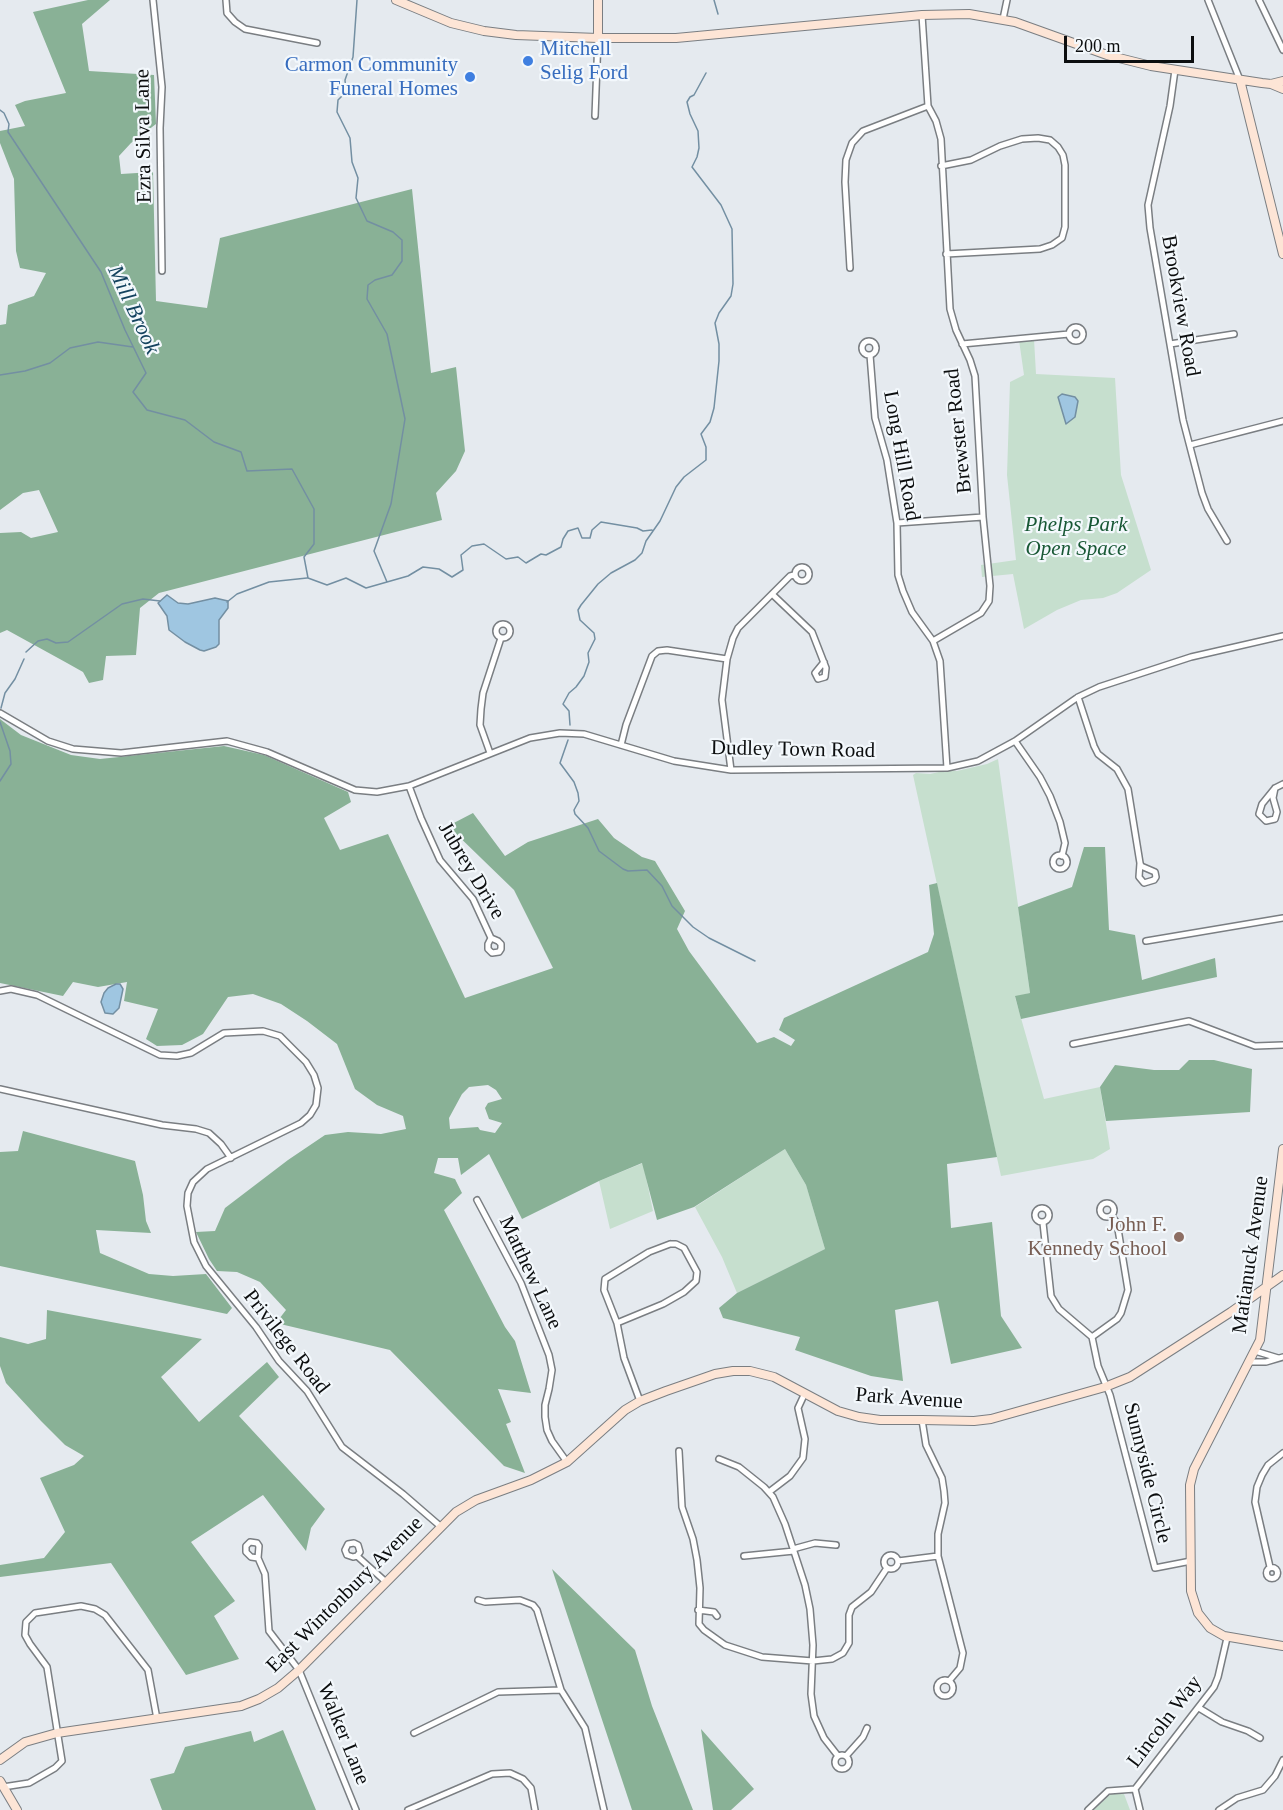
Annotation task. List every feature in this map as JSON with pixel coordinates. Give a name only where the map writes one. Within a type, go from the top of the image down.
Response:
[{"type":"main road","points":[[396,0],[451,23],[484,31],[516,35],[598,38],[676,38],[922,15],[969,14],[1003,19],[1107,55],[1175,70],[1271,84],[1283,89]]},
{"type":"main road","points":[[598,0],[598,38]]},
{"type":"main road","points":[[1240,80],[1283,254]]},
{"type":"main road","points":[[1271,84],[1283,81]]},
{"type":"main road","name":"Matianuck Avenue","points":[[1283,1149],[1260,1340],[1192,1474],[1191,1561],[1192,1595],[1196,1611],[1207,1626],[1227,1638],[1283,1646]]},
{"type":"main road","name":"Park Avenue","points":[[502,1490],[532,1480],[567,1462],[620,1414],[640,1401],[715,1374],[750,1371],[767,1375],[838,1411],[880,1420],[974,1421],[991,1419],[1106,1388],[1159,1360],[1283,1275]]},
{"type":"main road","name":"East Wintonbury Avenue","points":[[0,1760],[25,1742],[57,1733],[241,1706],[260,1699],[278,1688],[299,1670],[456,1512],[476,1500],[502,1490]]},
{"type":"main road","points":[[2,1784],[18,1810]]},
{"type":"street","name":"Ezra Silva Lane","points":[[153,0],[162,87],[160,128],[162,271]]},
{"type":"street","points":[[226,0],[227,13],[245,29],[317,43]]},
{"type":"street","points":[[1003,19],[1007,0]]},
{"type":"street","points":[[1208,0],[1240,80]]},
{"type":"street","points":[[1259,0],[1283,51]]},
{"type":"street","name":"Brewster Road","points":[[922,15],[927,106],[936,121],[941,139],[950,309],[975,376],[983,517],[990,586],[989,602],[981,613],[933,641]]},
{"type":"street","points":[[595,116],[598,38]]},
{"type":"street","name":"Brookview Road","points":[[1175,70],[1170,106],[1148,205],[1150,228],[1183,420],[1208,509],[1227,541]]},
{"type":"street","points":[[850,268],[844,182],[846,160],[852,143],[863,131],[927,106]]},
{"type":"street","points":[[941,166],[971,160],[1000,146],[1022,139],[1038,138],[1050,140],[1058,147],[1065,165],[1065,227],[1062,238],[1040,249],[946,254]]},
{"type":"street","points":[[962,344],[1069,334]]},
{"type":"street","points":[[1170,344],[1234,334]]},
{"type":"street","name":"Long Hill Road","points":[[870,355],[875,418],[887,460],[897,523],[898,575],[912,612],[933,641],[940,661],[947,768]]},
{"type":"street","points":[[1190,445],[1283,421]]},
{"type":"street","points":[[897,523],[983,517]]},
{"type":"street","points":[[731,770],[722,700],[727,659],[733,638],[738,628],[790,576],[794,575]]},
{"type":"street","points":[[772,594],[812,632],[824,662]]},
{"type":"street","name":"Dudley Town Road","points":[[0,713],[48,741],[74,749],[121,753],[227,741],[267,752],[355,790],[377,792],[409,786],[530,738],[560,733],[584,734],[674,761],[731,770],[947,768],[978,761],[1015,741],[1078,697],[1099,687],[1191,657],[1283,636]]},
{"type":"street","points":[[490,753],[480,725],[481,709],[483,693],[501,638]]},
{"type":"street","points":[[621,745],[626,725],[652,656],[658,651],[666,650],[727,659]]},
{"type":"street","points":[[1078,697],[1098,754],[1117,769],[1128,789],[1140,863]]},
{"type":"street","points":[[1015,741],[1050,796],[1065,843],[1062,856]]},
{"type":"street","points":[[1275,788],[1274,798],[1277,812],[1275,819],[1266,821],[1259,814],[1259,810],[1265,798],[1275,788],[1283,784]]},
{"type":"street","name":"Jubrey Drive","points":[[409,786],[440,860],[472,899],[491,938]]},
{"type":"street","points":[[1146,941],[1283,918]]},
{"type":"street","name":"Privilege Road","points":[[0,991],[11,989],[37,995],[152,1052],[168,1056],[191,1053],[225,1033],[263,1031],[280,1036],[306,1062],[314,1075],[318,1088],[310,1115],[301,1123],[199,1175],[193,1182],[188,1193],[187,1213],[194,1242],[200,1258],[256,1327],[279,1361],[307,1391],[342,1447],[440,1526]]},
{"type":"street","points":[[1073,1044],[1189,1021],[1255,1046],[1283,1045]]},
{"type":"street","points":[[0,1089],[162,1125],[196,1129],[209,1133],[231,1158]]},
{"type":"street","name":"Matthew Lane","points":[[477,1200],[521,1282],[549,1355],[552,1370],[545,1405],[547,1430],[567,1462]]},
{"type":"street","points":[[1092,1337],[1117,1319],[1128,1290],[1117,1223],[1112,1216]]},
{"type":"street","points":[[1043,1223],[1051,1296],[1059,1309],[1092,1337],[1098,1366],[1106,1388]]},
{"type":"street","points":[[617,1323],[646,1312],[692,1285],[697,1272],[684,1248],[670,1244],[649,1252],[605,1279],[603,1290],[617,1323],[624,1358],[640,1401]]},
{"type":"street","points":[[1255,1351],[1280,1358]]},
{"type":"street","points":[[1250,1362],[1266,1362],[1280,1358]]},
{"type":"street","name":"Sunnyside Circle","points":[[1106,1388],[1110,1395],[1155,1568],[1191,1561]]},
{"type":"street","points":[[769,1492],[790,1476],[803,1458],[805,1439],[798,1408],[804,1393]]},
{"type":"street","points":[[922,1420],[926,1445],[942,1478],[945,1503],[938,1533],[938,1556],[963,1653],[960,1668],[949,1682]]},
{"type":"street","points":[[679,1451],[682,1507],[693,1539],[697,1560],[700,1588],[698,1610],[701,1628],[725,1645],[762,1657],[832,1659],[843,1653],[849,1643],[850,1611],[871,1592],[887,1568]]},
{"type":"street","points":[[1270,1567],[1255,1502],[1262,1474],[1268,1465],[1283,1453]]},
{"type":"street","points":[[720,1459],[739,1467],[769,1492],[780,1513],[810,1609],[813,1634],[811,1694],[814,1716],[824,1738],[838,1756]]},
{"type":"street","points":[[744,1556],[793,1550],[815,1543],[836,1545]]},
{"type":"street","points":[[887,1568],[884,1562],[887,1556],[893,1555],[898,1561]]},
{"type":"street","points":[[357,1556],[386,1582]]},
{"type":"street","points":[[898,1561],[938,1556]]},
{"type":"street","name":"Walker Lane","points":[[258,1558],[265,1574],[269,1631],[299,1670],[356,1810]]},
{"type":"street","points":[[887,1568],[895,1568],[898,1561]]},
{"type":"street","points":[[478,1600],[485,1602],[520,1600],[533,1605],[537,1610],[561,1690],[585,1728],[604,1810]]},
{"type":"street","points":[[2,1784],[29,1783],[60,1764],[63,1756],[57,1733],[48,1668],[27,1639],[25,1626],[35,1613],[77,1606],[95,1609],[105,1615],[150,1674],[157,1719]]},
{"type":"street","points":[[698,1610],[709,1611],[717,1616]]},
{"type":"street","name":"Lincoln Way","points":[[1088,1810],[1108,1791],[1135,1789],[1199,1708],[1216,1682],[1227,1638]]},
{"type":"street","points":[[414,1733],[498,1692],[561,1690]]},
{"type":"street","points":[[1199,1708],[1222,1722],[1260,1738]]},
{"type":"street","points":[[846,1756],[863,1737],[867,1728]]},
{"type":"street","points":[[842,1754],[846,1756],[849,1765],[840,1769],[835,1764],[835,1759],[842,1754]]},
{"type":"street","points":[[1219,1810],[1237,1798],[1263,1790],[1275,1776],[1283,1760]]},
{"type":"street","points":[[408,1810],[492,1774],[510,1773],[523,1779],[531,1788],[535,1810]]},
{"type":"street","name":"Lincoln Way","points":[[1135,1789],[1140,1810]]},
{"type":"green space","points":[[88,0],[110,0],[82,24],[89,71],[154,75],[156,124],[131,143],[119,156],[121,174],[153,172],[156,301],[207,308],[220,238],[412,189],[431,373],[456,367],[465,451],[456,471],[436,493],[442,520],[159,593],[140,608],[136,655],[106,656],[103,680],[89,683],[83,672],[67,663],[7,630],[0,633],[0,533],[21,532],[31,538],[58,532],[39,490],[23,493],[0,510],[0,325],[6,324],[8,305],[34,296],[46,273],[20,268],[16,251],[14,179],[0,143],[0,131],[25,126],[15,105],[66,93],[33,12]]},
{"type":"green space","name":"Phelps Park Open Space","points":[[1034,339],[1036,374],[1115,378],[1121,475],[1151,570],[1117,593],[1103,598],[1081,600],[1057,610],[1024,629],[1013,574],[982,577],[981,565],[1016,560],[1007,475],[1010,382],[1024,375],[1019,340]]},
{"type":"green space","points":[[0,719],[21,735],[71,755],[100,759],[224,746],[264,755],[348,792],[351,802],[324,818],[340,850],[388,834],[465,998],[553,968],[514,890],[448,826],[473,813],[505,856],[528,842],[598,819],[614,838],[642,857],[655,861],[685,911],[677,929],[689,951],[757,1043],[774,1037],[791,1046],[795,1040],[779,1030],[784,1018],[928,952],[934,934],[929,885],[937,883],[997,1157],[947,1164],[951,1228],[992,1222],[1001,1316],[1022,1348],[951,1364],[938,1301],[895,1310],[903,1381],[871,1376],[795,1350],[800,1337],[723,1318],[719,1308],[737,1293],[825,1249],[806,1185],[785,1149],[694,1207],[657,1220],[642,1163],[599,1181],[522,1219],[489,1154],[461,1175],[458,1158],[438,1158],[434,1173],[455,1179],[462,1193],[444,1210],[505,1327],[515,1341],[531,1393],[498,1389],[511,1422],[506,1424],[525,1473],[504,1466],[390,1350],[276,1323],[286,1310],[260,1282],[237,1272],[217,1271],[196,1232],[215,1231],[225,1208],[325,1135],[348,1132],[381,1134],[406,1129],[403,1116],[377,1105],[355,1089],[337,1044],[281,1004],[253,994],[228,997],[203,1034],[182,1045],[157,1046],[146,1039],[158,1009],[124,1001],[127,982],[98,987],[73,982],[63,996],[0,983]],"holes":[[[488,1085],[496,1090],[502,1099],[488,1103],[485,1108],[489,1119],[502,1123],[495,1133],[480,1130],[478,1127],[450,1129],[449,1118],[462,1094],[469,1087]]]},
{"type":"green space","points":[[998,759],[1030,993],[1015,997],[1044,1099],[1100,1087],[1110,1149],[1093,1159],[1001,1176],[913,775],[948,770],[957,771]]},
{"type":"green space","points":[[1084,847],[1105,847],[1109,930],[1135,935],[1142,980],[1215,958],[1217,977],[1021,1019],[1015,996],[1030,993],[1018,907],[1072,887]]},
{"type":"green space","points":[[1189,1060],[1214,1060],[1252,1069],[1250,1112],[1106,1121],[1100,1087],[1115,1065],[1154,1070],[1179,1070]]},
{"type":"green space","points":[[23,1131],[135,1161],[146,1221],[151,1233],[96,1230],[100,1253],[149,1274],[173,1276],[206,1274],[232,1308],[227,1314],[0,1266],[0,1152],[18,1151]]},
{"type":"green space","points":[[785,1149],[806,1185],[825,1249],[737,1293],[722,1257],[695,1207]]},
{"type":"green space","points":[[643,1163],[653,1211],[610,1229],[599,1181]]},
{"type":"green space","points":[[47,1310],[202,1339],[161,1377],[199,1422],[267,1362],[279,1377],[239,1416],[325,1509],[311,1528],[306,1551],[263,1495],[191,1542],[235,1601],[214,1616],[239,1659],[186,1675],[111,1563],[0,1577],[0,1565],[44,1558],[65,1532],[40,1478],[74,1465],[84,1456],[65,1445],[41,1421],[6,1383],[0,1366],[0,1337],[28,1344],[46,1339]]},
{"type":"green space","points":[[552,1569],[635,1650],[652,1706],[693,1810],[632,1810]]},
{"type":"green space","points":[[701,1729],[754,1789],[731,1810],[713,1810]]},
{"type":"green space","points":[[283,1730],[316,1810],[162,1810],[150,1779],[174,1773],[185,1747],[251,1731],[254,1742]]},
{"type":"green space","points":[[1111,1794],[1124,1794],[1130,1810],[1093,1810]]},
{"type":"water","points":[[1062,394],[1075,397],[1078,401],[1075,417],[1066,424],[1058,397]]},
{"type":"water","points":[[167,595],[178,603],[188,604],[215,598],[228,601],[228,608],[219,620],[219,644],[216,647],[200,650],[169,630],[167,616],[158,603]]},
{"type":"water","points":[[116,984],[120,984],[123,989],[119,1008],[113,1014],[105,1013],[101,1002],[104,993]]},
{"type":"waterway","points":[[357,0],[353,57],[345,80],[346,92],[338,100],[337,112],[350,138],[352,162],[358,178],[356,198],[367,221],[393,232],[402,240],[402,261],[392,275],[375,280],[368,285],[367,299],[387,334],[405,419],[391,504],[374,551],[387,582]]},
{"type":"waterway","name":"Mill Brook","points":[[714,0],[718,14]]},
{"type":"waterway","name":"Mill Brook","points":[[570,725],[569,711],[563,704],[569,693],[584,676],[589,662],[588,653],[595,639],[594,633],[580,620],[578,610],[598,584],[642,553],[646,541],[660,521],[676,487],[684,477],[706,460],[706,447],[701,434],[710,422],[714,408],[719,361],[715,323],[731,296],[733,284],[732,229],[721,205],[692,167],[699,148],[698,131],[687,102],[694,95],[706,73]]},
{"type":"waterway","name":"Mill Brook","points":[[0,110],[9,124],[8,132],[101,272],[146,373],[133,392],[147,410],[185,420],[214,442],[241,452],[247,471],[292,469],[314,509],[314,544],[304,557],[308,578],[327,585],[346,578],[366,588],[408,576],[423,567],[439,569],[452,577],[463,570],[461,555],[472,546],[484,544],[506,559],[518,557],[526,563],[541,554],[546,555],[561,547],[568,531],[578,528],[582,538],[590,538],[592,530],[601,522],[643,531],[652,530]]},
{"type":"waterway","points":[[0,375],[25,371],[50,363],[70,348],[98,342],[133,347]]},
{"type":"waterway","points":[[227,602],[237,594],[269,582],[307,578]]},
{"type":"waterway","points":[[26,652],[38,641],[47,639],[56,643],[68,642],[122,604],[143,599],[160,601]]},
{"type":"waterway","points":[[1,708],[5,693],[15,679],[24,659]]},
{"type":"waterway","points":[[0,722],[10,751],[11,764],[0,781]]},
{"type":"waterway","points":[[568,740],[560,763],[574,782],[578,793],[579,801],[574,810],[575,814],[588,828],[599,851],[628,871],[647,870],[662,886],[672,906],[693,927],[709,938],[755,961]]},
{"type":"place","name":"Mitchell Selig Ford","points":[[528,61]]},
{"type":"place","name":"Carmon Community Funeral Homes","points":[[470,77]]},
{"type":"place","name":"John F. Kennedy School","points":[[1179,1237]]}]
